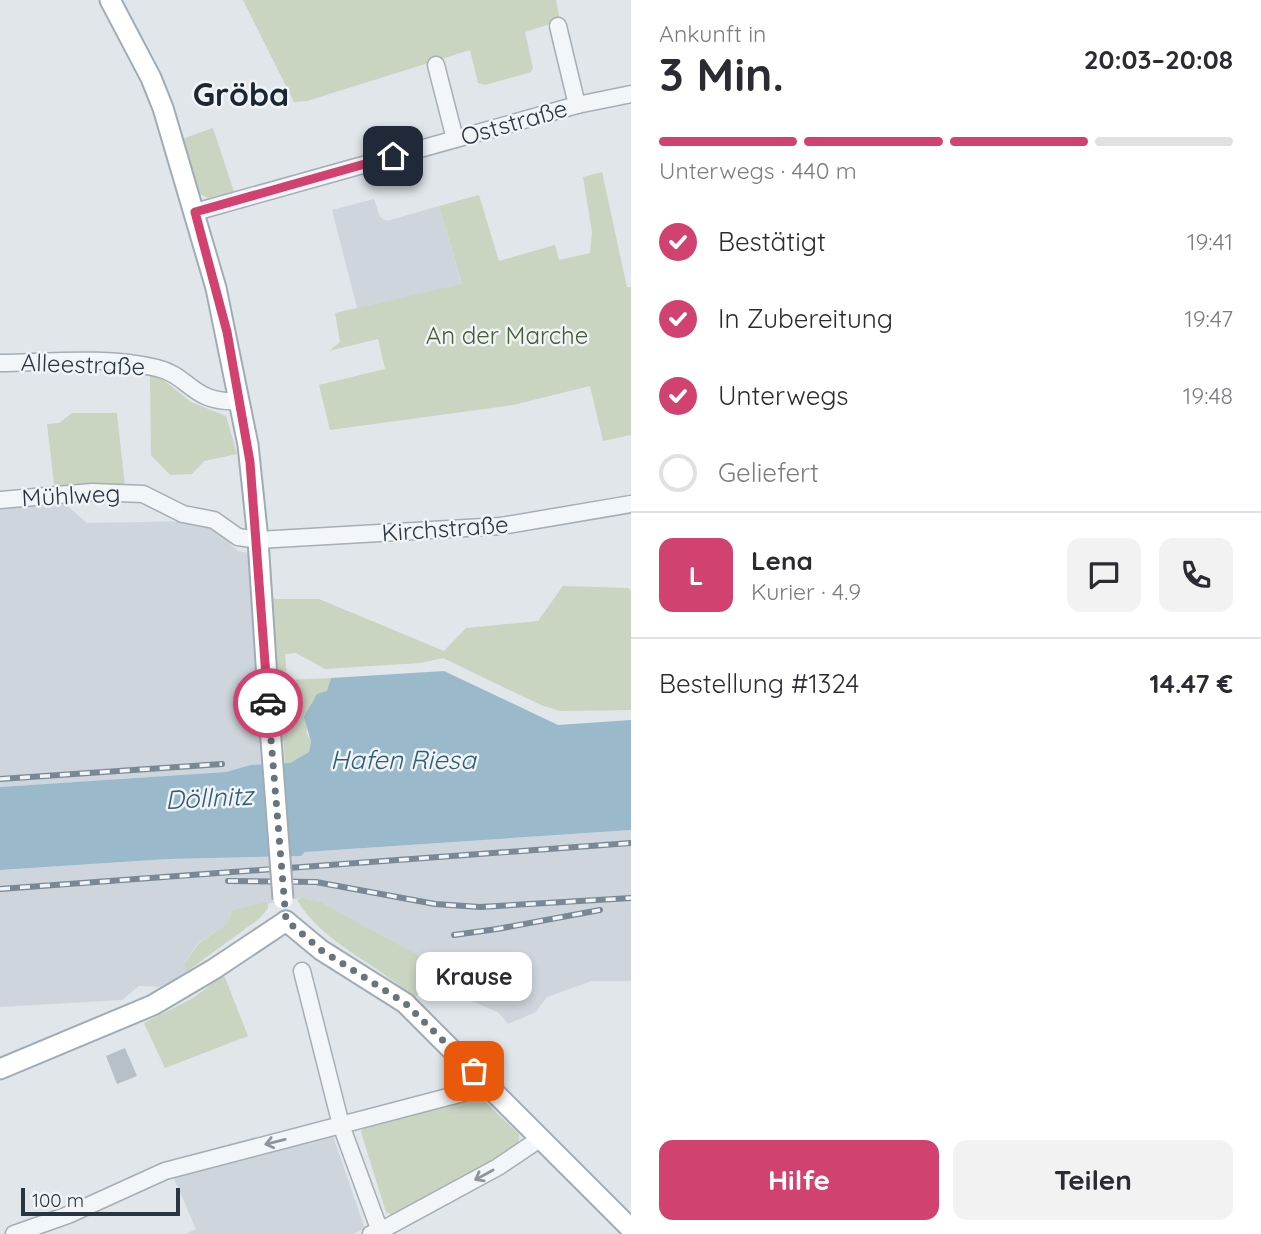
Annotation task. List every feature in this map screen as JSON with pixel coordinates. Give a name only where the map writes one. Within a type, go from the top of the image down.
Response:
[{"type":"main road","points":[[110,0],[151,78],[163,107],[227,332],[250,462],[258,540],[286,920],[321,950],[405,1003],[631,1229]]},
{"type":"main road","points":[[0,1069],[153,1005],[214,969],[286,920]]},
{"type":"street","points":[[558,26],[577,105]]},
{"type":"street","points":[[436,65],[455,139]]},
{"type":"street","name":"Oststraße","points":[[195,212],[577,105],[631,94]]},
{"type":"street","name":"Alleestraße","points":[[0,363],[90,362],[159,368],[174,375],[199,395],[228,402],[240,401]]},
{"type":"street","name":"Mühlweg","points":[[0,500],[92,492],[143,494],[183,514],[214,520],[238,537],[258,540]]},
{"type":"street","name":"Kirchstraße","points":[[258,540],[501,526],[631,504]]},
{"type":"street","points":[[302,971],[341,1125],[377,1233],[498,1167],[541,1138]]},
{"type":"street","points":[[13,1234],[59,1218],[165,1171],[463,1093],[486,1083]]},
{"type":"shaded area","points":[[374,199],[380,217],[387,221],[439,206],[462,285],[357,308],[332,210]]},
{"type":"shaded area","name":"Hafen Riesa","points":[[61,500],[87,523],[195,521],[209,524],[238,551],[248,553],[261,764],[226,772],[0,787],[0,504]]},
{"type":"shaded area","points":[[631,830],[631,981],[592,981],[547,997],[536,1012],[508,1024],[498,1012],[471,1001],[447,971],[319,901],[302,898],[232,910],[227,924],[198,943],[184,964],[186,972],[163,987],[139,986],[122,1000],[0,1007],[0,870],[168,859],[301,856],[305,852]]},
{"type":"shaded area","points":[[333,1136],[365,1229],[352,1234],[186,1234],[196,1229],[173,1176]]},
{"type":"green space","points":[[243,0],[556,0],[560,21],[525,32],[533,68],[531,72],[485,85],[478,83],[470,50],[307,101],[294,102]]},
{"type":"green space","points":[[213,128],[234,192],[208,198],[200,194],[182,139]]},
{"type":"green space","name":"An der Marche","points":[[602,172],[627,287],[631,287],[631,435],[603,441],[590,386],[513,405],[330,430],[319,385],[385,369],[378,339],[329,351],[340,342],[335,313],[462,284],[439,206],[479,195],[499,261],[555,245],[559,260],[590,253],[592,232],[583,177]]},
{"type":"green space","points":[[150,375],[162,379],[191,402],[226,416],[237,454],[204,461],[192,474],[170,475],[151,455]]},
{"type":"green space","points":[[72,413],[117,413],[125,487],[55,492],[47,424],[59,423]]},
{"type":"green space","points":[[563,586],[628,588],[631,591],[631,710],[560,711],[541,705],[443,658],[420,663],[325,669],[296,653],[285,654],[287,680],[331,678],[327,692],[306,732],[311,742],[309,752],[285,763],[272,599],[319,599],[444,651],[466,628],[538,621]]},
{"type":"green space","points":[[302,898],[319,901],[447,971],[414,998],[321,929],[297,900]]},
{"type":"green space","points":[[268,902],[268,908],[260,918],[186,972],[184,964],[199,943],[227,924],[232,910]]},
{"type":"green space","points":[[224,975],[248,1036],[165,1068],[144,1023],[193,998]]},
{"type":"green space","points":[[480,1097],[519,1134],[515,1146],[396,1217],[386,1212],[361,1132],[364,1125]]},
{"type":"water","name":"Hafen Riesa","points":[[444,671],[558,725],[631,720],[631,830],[305,852],[301,856],[168,859],[0,870],[0,787],[226,772],[251,765],[290,763],[309,752],[311,742],[304,717],[317,694],[327,691],[331,678]]},
{"type":"building","points":[[125,1048],[137,1076],[117,1084],[106,1056]]},
{"type":"railway","points":[[0,779],[222,764]]},
{"type":"railway","points":[[0,889],[631,843]]},
{"type":"railway","points":[[228,881],[316,882],[435,904],[480,907],[631,898]]},
{"type":"railway","points":[[454,935],[600,910]]},
{"type":"way so far","points":[[268,703],[286,920],[302,937],[405,1003],[474,1071]]},
{"type":"place","name":"Krause","points":[[474,1071]]},
{"type":"district","name":"Gröba","points":[[241,95]]},
{"type":"route","points":[[268,703],[258,540],[250,462],[227,332],[195,212],[393,156]]},
{"type":"water label","name":"Döllnitz","points":[[209,798]]}]
